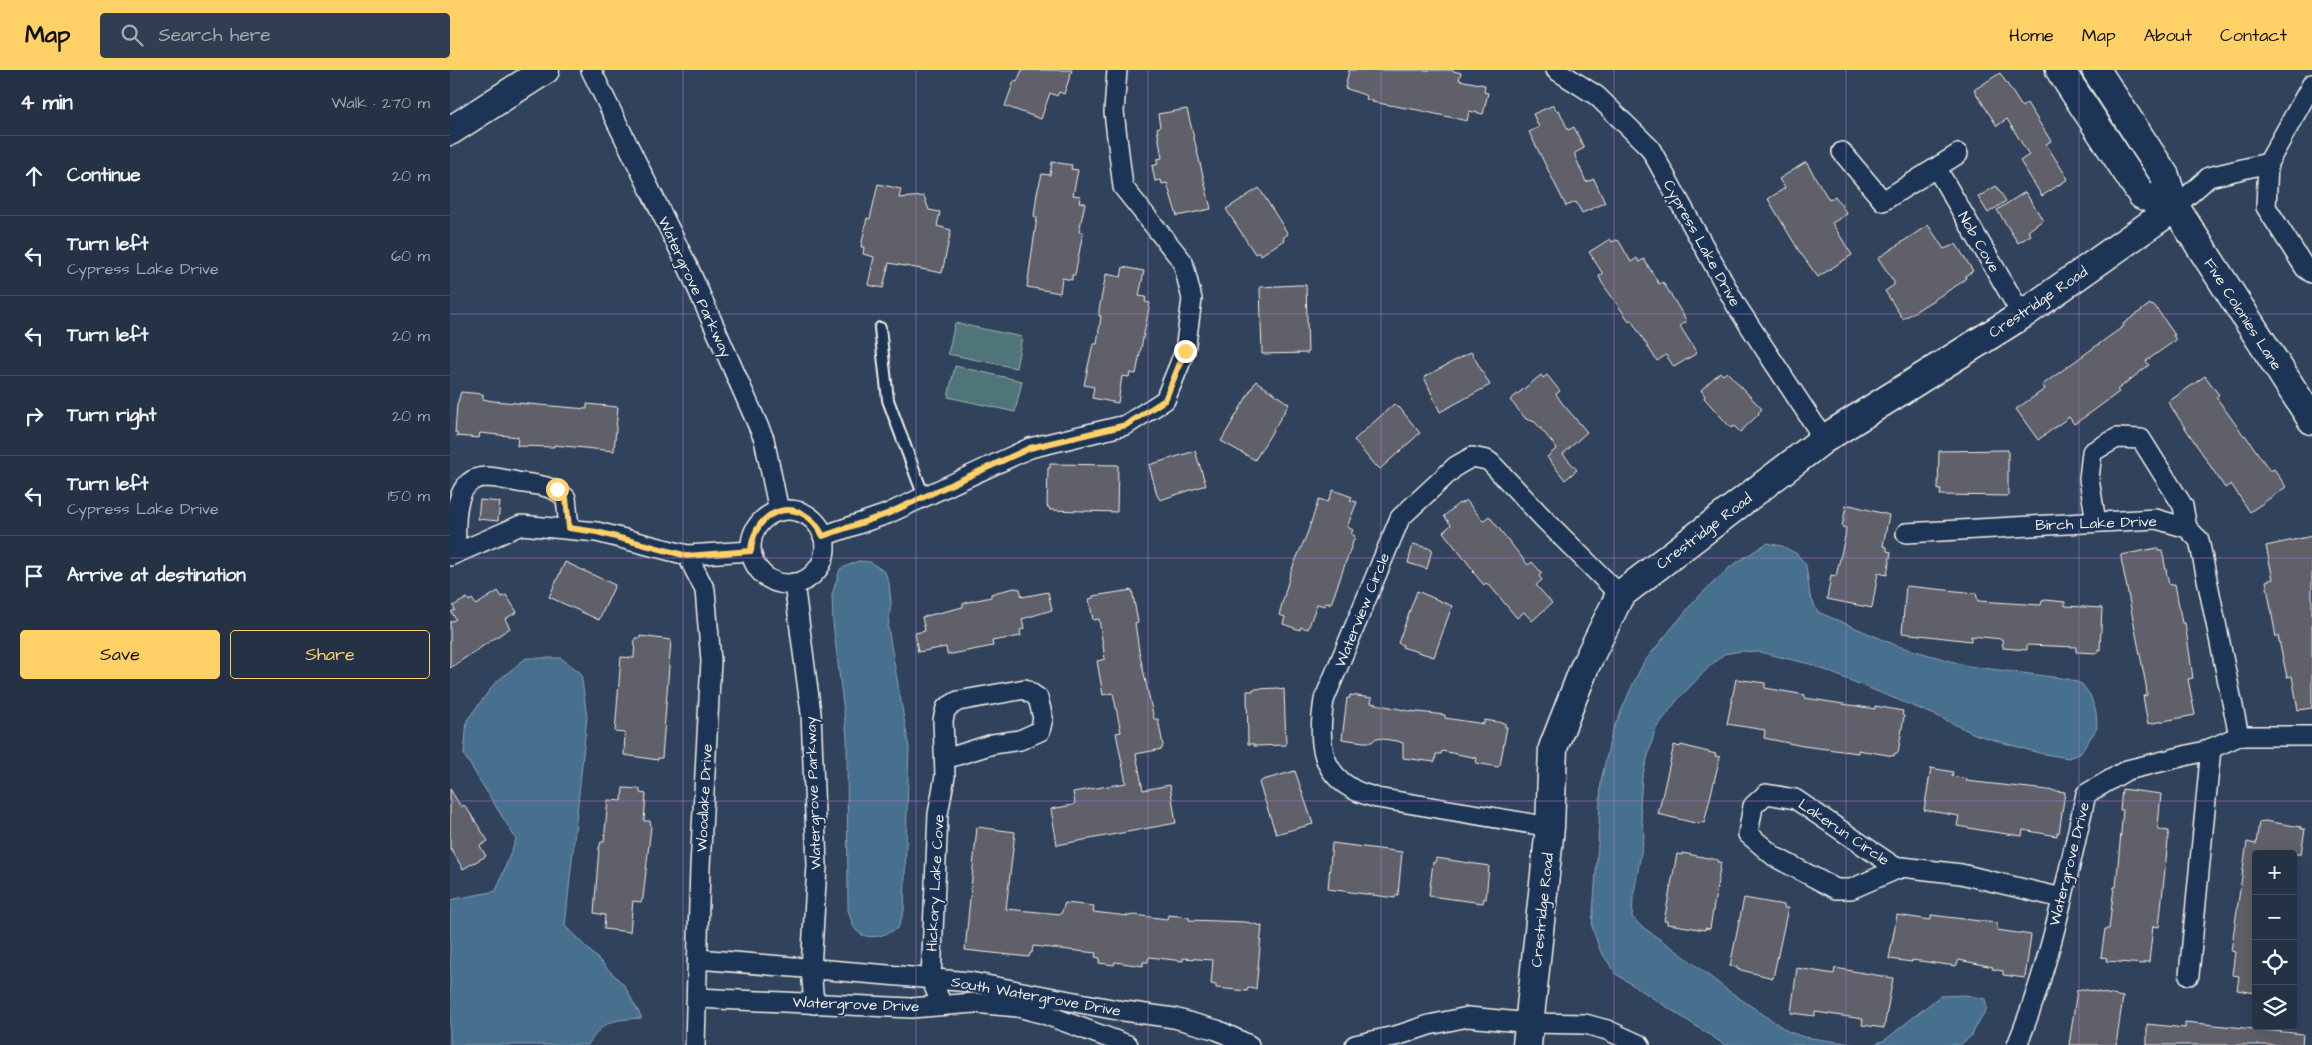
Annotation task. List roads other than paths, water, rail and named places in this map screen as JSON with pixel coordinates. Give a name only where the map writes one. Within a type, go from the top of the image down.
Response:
[{"type":"street","points":[[450,131],[545,70]]},
{"type":"street","name":"Watergrove Parkway","points":[[591,70],[688,267],[764,439],[779,511]]},
{"type":"street","points":[[823,536],[887,514],[1030,448],[1126,425],[1165,400],[1185,351],[1192,299],[1183,262],[1123,187],[1114,112],[1117,70]]},
{"type":"street","name":"Cypress Lake Drive","points":[[1556,70],[1597,96],[1650,148],[1736,305],[1824,439]]},
{"type":"street","points":[[2060,70],[2142,195],[2175,207],[2209,177],[2268,162]]},
{"type":"street","name":"Five Colonies Lane","points":[[2096,70],[2165,176],[2175,207],[2312,420]]},
{"type":"street","points":[[2312,84],[2268,162],[2266,207],[2305,268],[2312,272]]},
{"type":"street","points":[[1842,152],[1884,201],[1958,154]]},
{"type":"street","name":"Nob Cove","points":[[1937,169],[2022,315]]},
{"type":"street","name":"Crestridge Road","points":[[1529,1034],[1550,827],[1553,748],[1585,666],[1620,595],[1824,439],[2022,315],[2175,207]]},
{"type":"street","points":[[2096,522],[2089,479],[2092,452],[2117,438],[2141,439],[2183,506],[2187,528],[2199,540],[2239,736]]},
{"type":"street","name":"Waterview Circle","points":[[1550,827],[1377,798],[1351,789],[1336,777],[1323,756],[1320,728],[1324,700],[1400,518],[1456,466],[1472,457],[1487,460],[1491,463],[1544,520],[1620,595]]},
{"type":"street","points":[[569,528],[566,498],[557,489],[486,477],[470,481],[462,492],[455,513],[453,554],[521,525],[597,532],[687,556],[751,551]]},
{"type":"street","points":[[790,510],[801,513],[818,526],[823,536],[824,549],[819,566],[806,579],[782,584],[771,580],[761,573],[754,563],[751,551],[755,531],[769,515],[779,511],[790,510]]},
{"type":"street","name":"Birch Lake Drive","points":[[1906,533],[2156,519],[2187,528]]},
{"type":"street","name":"Woodlake Drive","points":[[687,556],[705,590],[711,661],[695,1045]]},
{"type":"street","name":"Watergrove Parkway","points":[[794,583],[811,713],[817,865],[811,969],[814,1004]]},
{"type":"street","name":"Hickory Lake Cove","points":[[942,1006],[931,979],[938,814],[945,776],[943,720],[946,708],[958,701],[1025,689],[1038,698],[1043,718],[1040,731],[1020,740],[993,744],[945,759]]},
{"type":"street","name":"Watergrove Drive","points":[[2017,1045],[2030,1013],[2062,898],[2086,794],[2127,770],[2212,748],[2239,736],[2312,736]]},
{"type":"street","points":[[2189,975],[2212,748]]},
{"type":"street","name":"Lakerun Circle","points":[[1898,868],[1851,889],[1836,889],[1774,857],[1759,845],[1748,834],[1752,806],[1766,794],[1795,799],[1898,868],[1962,874],[2062,898]]},
{"type":"street","name":"South Watergrove Drive","points":[[698,959],[970,982],[1117,1010],[1174,1018],[1217,1030],[1249,1045]]},
{"type":"street","name":"Watergrove Drive","points":[[697,998],[911,1008],[974,1003],[1018,1007],[1041,1012],[1128,1045]]},
{"type":"street","points":[[1355,1045],[1399,1035],[1429,1025],[1468,1017],[1529,1034],[1585,1024],[1607,1030],[1639,1045]]},
{"type":"lane","points":[[880,328],[888,400],[924,497]]},
{"type":"water","points":[[1767,543],[1782,546],[1797,554],[1806,565],[1810,596],[1818,612],[1898,646],[1968,666],[2068,679],[2082,684],[2090,695],[2096,712],[2097,728],[2080,754],[2068,758],[2039,753],[1977,735],[1935,715],[1810,664],[1759,652],[1741,651],[1724,654],[1710,666],[1678,699],[1655,730],[1642,778],[1640,806],[1644,836],[1633,898],[1632,917],[1641,926],[1726,989],[1789,1032],[1804,1037],[1859,1045],[1725,1045],[1616,974],[1600,950],[1592,927],[1601,781],[1612,732],[1633,684],[1644,662],[1695,600],[1730,567]]},
{"type":"water","points":[[858,561],[870,562],[885,572],[889,583],[891,603],[888,628],[909,747],[904,911],[898,928],[882,935],[870,937],[855,929],[848,910],[847,737],[833,623],[832,595],[840,569]]},
{"type":"water","points":[[526,658],[561,658],[581,673],[587,717],[565,926],[624,985],[642,1018],[610,1022],[599,1030],[588,1045],[450,1045],[450,900],[496,891],[516,839],[464,755],[467,720],[495,683]]},
{"type":"water","points":[[1966,995],[1985,999],[1987,1008],[1971,1036],[1960,1045],[1872,1045],[1885,1040],[1940,996]]}]
